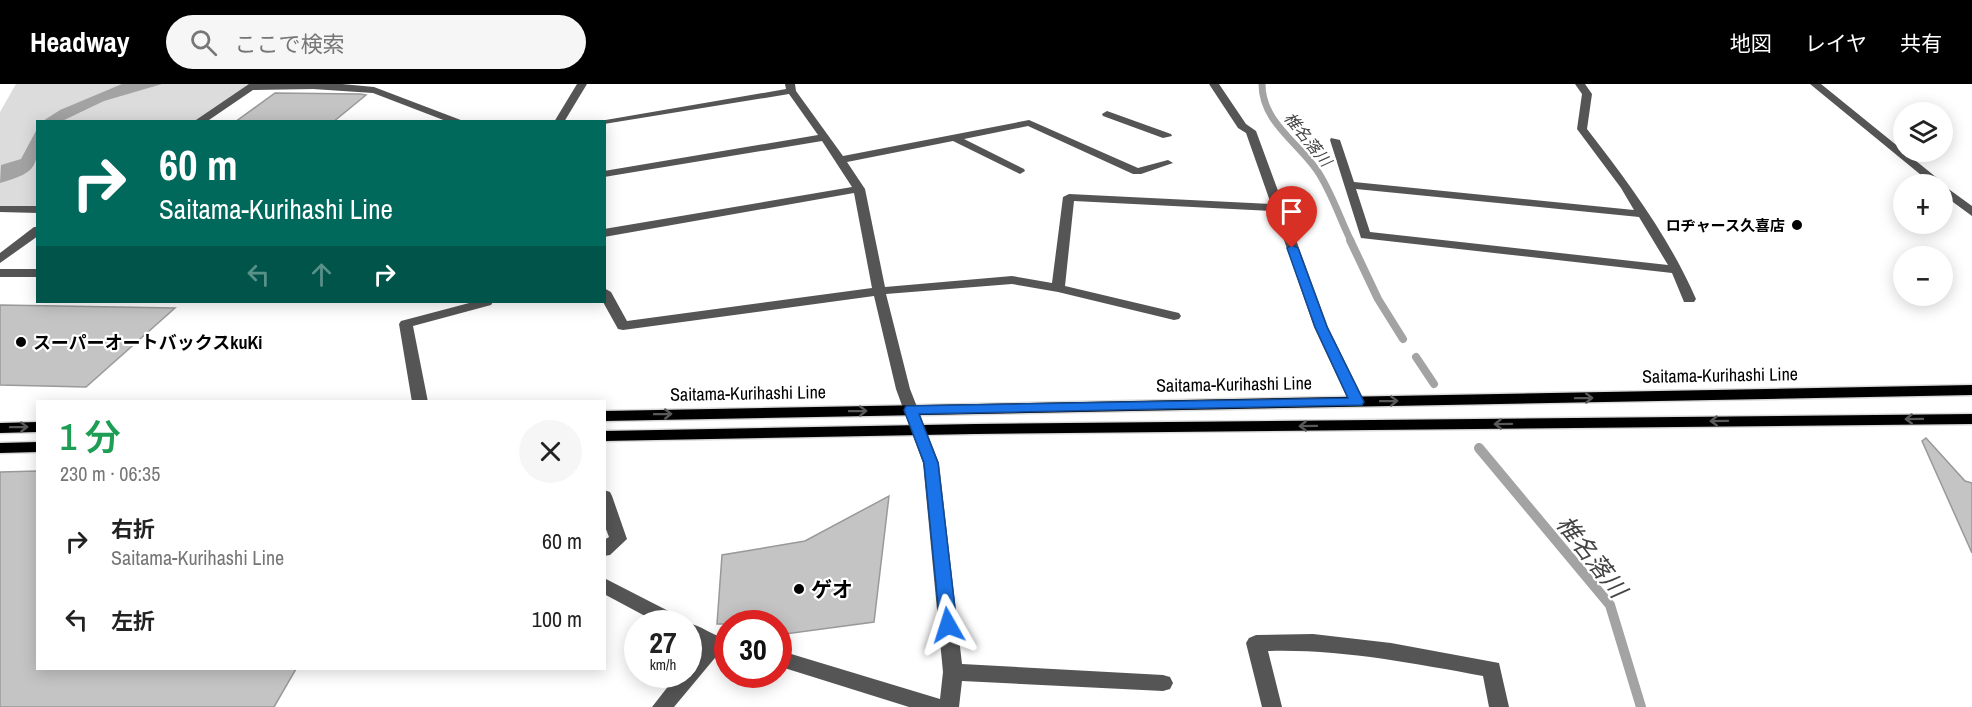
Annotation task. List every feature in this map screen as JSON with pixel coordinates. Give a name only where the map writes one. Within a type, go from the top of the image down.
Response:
[{"type":"main road","name":"Saitama-Kurihashi Line","points":[[606,416],[1972,390]]},
{"type":"main road","points":[[606,438],[919,430],[1972,419]]},
{"type":"main road","points":[[0,428],[36,427]]},
{"type":"main road","points":[[0,448],[36,447]]},
{"type":"street","points":[[560,120],[582,84]]},
{"type":"street","points":[[1214,84],[1242,126],[1251,131],[1321,327],[1357,402]]},
{"type":"street","points":[[1580,84],[1587,94],[1582,129],[1626,187],[1677,270],[1689,299]]},
{"type":"street","points":[[1815,84],[1926,174]]},
{"type":"street","points":[[201,120],[252,86],[370,89],[396,96],[452,120]]},
{"type":"street","points":[[606,121],[790,87],[859,189],[879,291],[903,389],[931,463],[953,672],[949,707]]},
{"type":"street","points":[[1107,114],[1167,136]]},
{"type":"street","points":[[840,160],[1029,123],[1137,172],[1168,163]]},
{"type":"street","points":[[606,174],[825,136]]},
{"type":"street","points":[[954,138],[1020,171]]},
{"type":"street","points":[[1335,140],[1365,235],[1677,270]]},
{"type":"street","points":[[1349,185],[1642,214]]},
{"type":"street","points":[[606,232],[859,189]]},
{"type":"street","points":[[1058,288],[1069,197],[1278,208]]},
{"type":"street","points":[[1953,197],[1972,212]]},
{"type":"street","points":[[0,209],[36,210]]},
{"type":"street","points":[[0,259],[36,232]]},
{"type":"street","points":[[0,273],[36,273]]},
{"type":"street","points":[[606,296],[623,326],[879,291],[1012,280],[1058,288],[1173,316]]},
{"type":"street","points":[[420,400],[406,324],[482,303]]},
{"type":"street","points":[[606,502],[618,539],[606,548]]},
{"type":"street","points":[[606,586],[651,610]]},
{"type":"street","points":[[1272,707],[1256,643],[1324,643],[1391,651],[1492,669],[1499,707]]},
{"type":"street","points":[[662,707],[714,653]]},
{"type":"street","points":[[792,662],[937,707]]},
{"type":"street","points":[[953,672],[1163,683]]},
{"type":"shaded area","points":[[16,84],[255,84],[200,120],[36,120],[36,210],[0,209],[0,112]]},
{"type":"shaded area","points":[[122,84],[162,84],[104,101],[64,120],[45,120],[60,110]]},
{"type":"shaded area","points":[[36,131],[34,166],[22,175],[0,183],[1,165],[21,159]]},
{"type":"building","points":[[275,93],[366,95],[335,120],[238,120]]},
{"type":"building","points":[[0,305],[175,308],[86,387],[0,385]]},
{"type":"building","points":[[1926,438],[1965,481],[1972,483],[1972,553],[1922,441]]},
{"type":"building","points":[[36,471],[36,670],[295,670],[274,707],[0,707],[0,472]]},
{"type":"building","name":"ゲオ","points":[[889,496],[874,622],[792,633],[792,610],[718,610],[722,555],[805,541]]},
{"type":"waterway","name":"椎名落川","points":[[1262,84],[1264,97],[1274,120],[1316,169],[1351,241]]},
{"type":"waterway","name":"椎名落川","points":[[1350,240],[1378,299],[1403,339]]},
{"type":"waterway","name":"椎名落川","points":[[1416,357],[1434,384]]},
{"type":"waterway","name":"椎名落川","points":[[1479,448],[1610,605],[1641,707]]},
{"type":"place","name":"ロヂャース久喜店","points":[[1797,225]]},
{"type":"place","name":"スーパーオートバックスkuKi","points":[[21,342]]},
{"type":"place","name":"ゲオ","points":[[799,589]]},
{"type":"route","points":[[948,625],[931,463],[910,410],[1357,402],[1321,327],[1292,248]]}]
